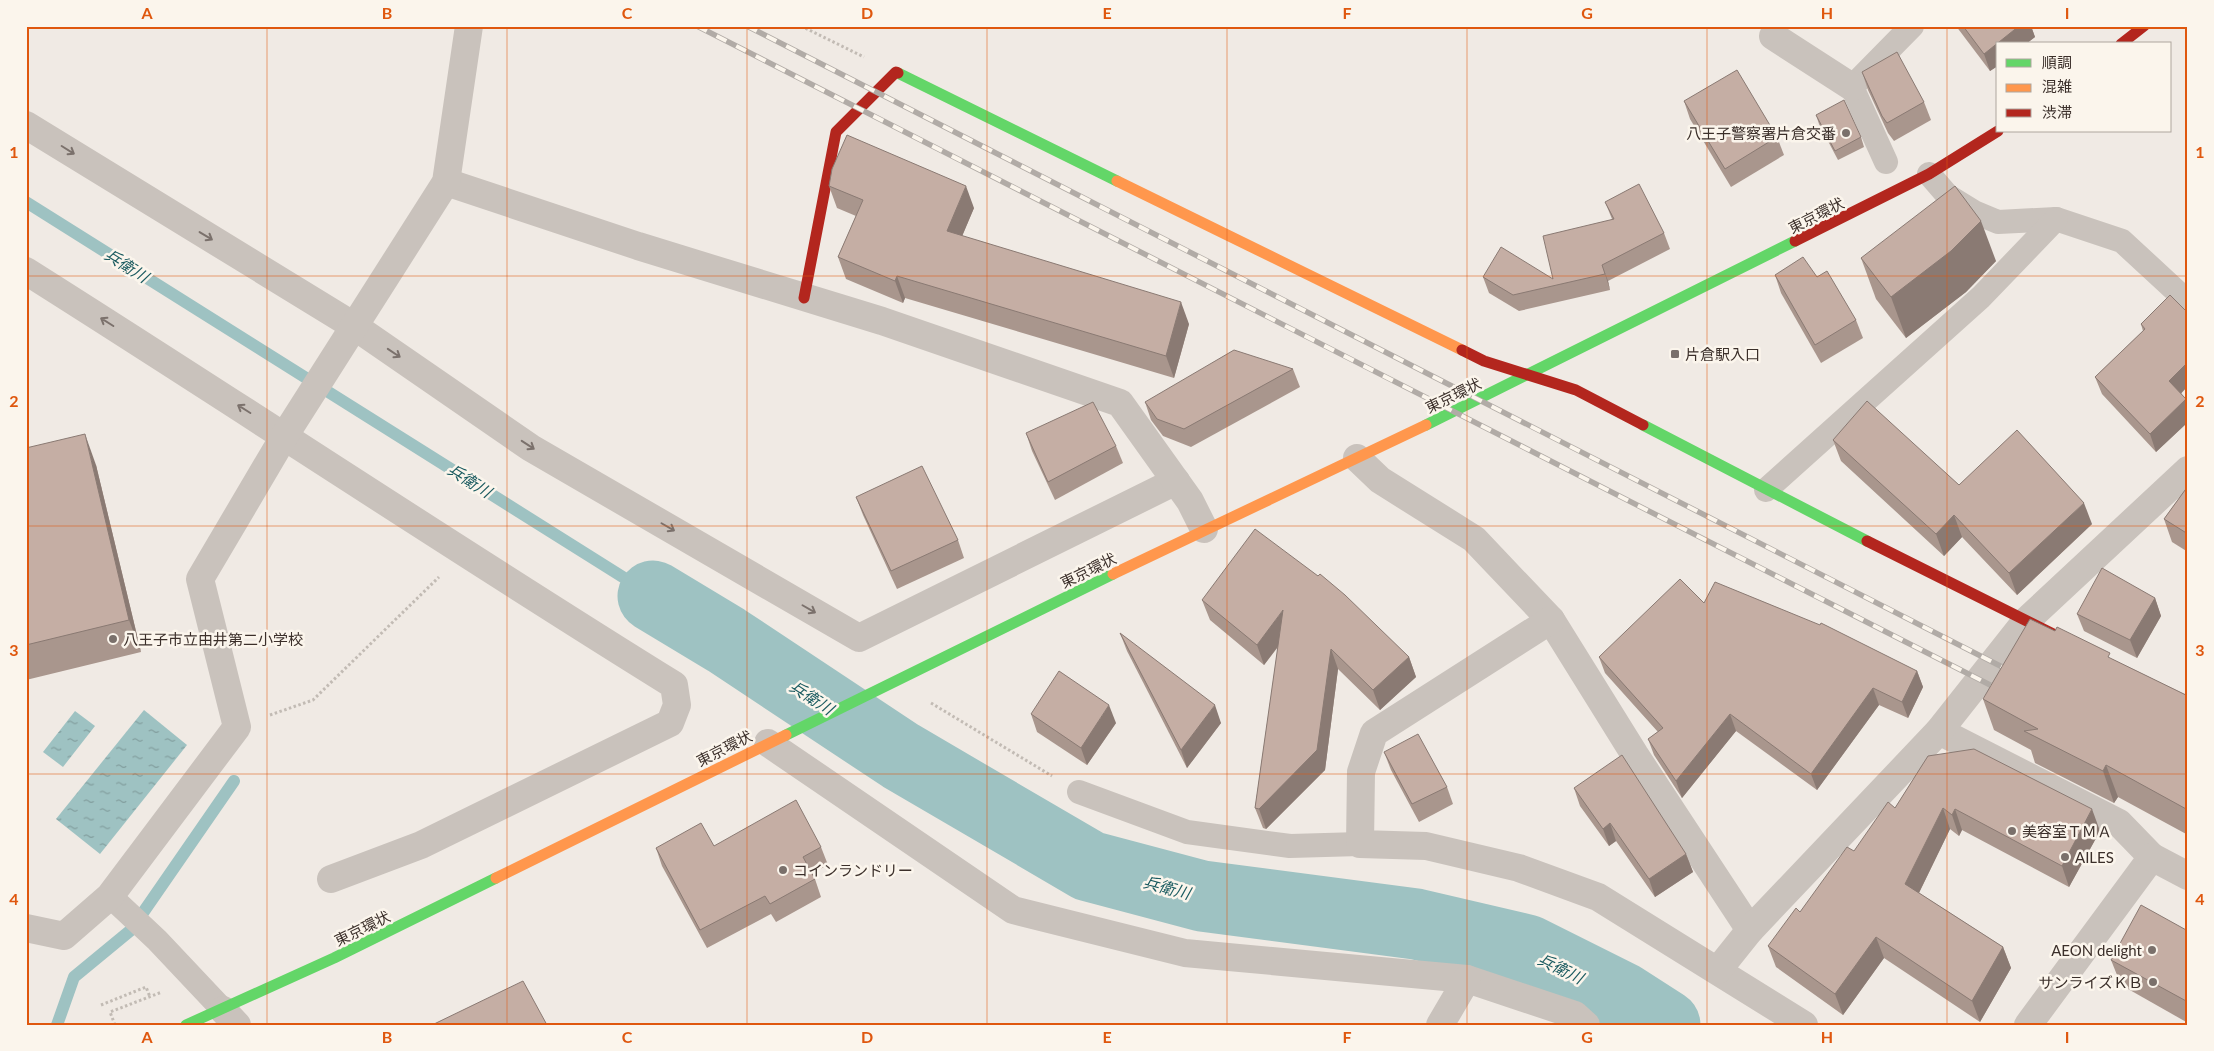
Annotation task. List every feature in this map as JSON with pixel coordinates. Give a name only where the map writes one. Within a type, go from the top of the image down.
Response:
[{"type":"main road","points":[[2124,42],[2144,26]]},
{"type":"main road","points":[[804,298],[836,132],[896,72],[1484,361],[1576,390],[1766,490],[2069,642]]},
{"type":"main road","name":"東京環状","points":[[186,1025],[230,1017],[334,958],[768,743],[1204,529],[1527,376],[1929,174],[1996,132]]},
{"type":"street","points":[[26,928],[64,936],[114,900],[237,727],[200,579],[285,435],[446,182],[469,26]]},
{"type":"street","points":[[1773,36],[1852,87]]},
{"type":"street","points":[[26,124],[354,326],[531,448],[859,638],[1176,481]]},
{"type":"street","points":[[446,182],[804,298],[882,321],[1120,402],[1190,501],[1204,529]]},
{"type":"street","points":[[26,271],[285,435],[464,553],[674,685],[678,705],[670,723],[421,845],[331,879]]},
{"type":"street","points":[[1357,458],[1380,480],[1474,539],[1551,620],[1635,754],[1750,930]]},
{"type":"street","points":[[1718,970],[1750,930],[1939,731],[2026,621],[2188,470]]},
{"type":"street","points":[[1551,620],[1374,733],[1360,772],[1360,844],[1426,846],[1519,868],[1598,897],[1804,1025]]},
{"type":"street","points":[[1939,731],[2119,823],[2152,857],[2188,876]]},
{"type":"street","points":[[768,743],[1013,910],[1185,953],[1467,978],[1575,1015],[1586,1025]]},
{"type":"street","points":[[2028,1025],[2152,857]]},
{"type":"street","points":[[1440,1025],[1467,978]]},
{"type":"lane","points":[[1886,162],[1852,87],[1912,26]]},
{"type":"lane","points":[[1929,174],[1948,196],[1974,212],[1998,222],[2056,219],[2122,241],[2188,302]]},
{"type":"lane","points":[[1766,490],[1981,297],[2056,219]]},
{"type":"lane","points":[[1080,792],[1187,832],[1290,846],[1360,844]]},
{"type":"lane","points":[[114,900],[157,940],[230,1017]]},
{"type":"path","points":[[801,26],[896,72]]},
{"type":"path","points":[[237,727],[313,700],[464,553]]},
{"type":"path","points":[[927,699],[938,708],[1080,792]]},
{"type":"path","points":[[101,1005],[146,987],[150,997],[110,1012],[115,1025]]},
{"type":"water","points":[[144,710],[187,745],[100,854],[56,819]]},
{"type":"water","points":[[75,711],[95,726],[63,767],[43,752]]},
{"type":"building","points":[[1963,26],[2019,26],[1999,42],[1996,42],[1996,44],[1984,54]]},
{"type":"building","points":[[1897,52],[1924,102],[1887,123],[1862,72]]},
{"type":"building","points":[[1737,70],[1777,137],[1725,169],[1684,101]]},
{"type":"building","points":[[1844,100],[1861,137],[1835,151],[1816,115]]},
{"type":"building","points":[[847,135],[966,186],[947,231],[1181,302],[1166,356],[897,276],[895,281],[838,257],[863,200],[829,186],[832,169]]},
{"type":"building","points":[[1639,184],[1664,233],[1602,265],[1605,274],[1513,295],[1483,277],[1501,247],[1553,279],[1543,236],[1614,219],[1605,202]]},
{"type":"building","points":[[1955,186],[1981,221],[1951,251],[1891,297],[1861,258]]},
{"type":"building","points":[[1803,257],[1817,277],[1827,271],[1856,320],[1815,345],[1775,275]]},
{"type":"building","points":[[2170,295],[2188,313],[2188,362],[2169,381],[2186,399],[2150,434],[2095,377],[2145,329],[2141,324]]},
{"type":"building","points":[[1234,350],[1293,369],[1184,429],[1157,419],[1145,402]]},
{"type":"building","points":[[1867,401],[1959,485],[2017,430],[2084,503],[2009,573],[1954,515],[1936,534],[1833,440]]},
{"type":"building","points":[[1093,402],[1116,446],[1048,482],[1026,433]]},
{"type":"building","points":[[85,434],[129,620],[26,645],[26,448]]},
{"type":"building","points":[[922,466],[958,540],[891,571],[856,497]]},
{"type":"building","points":[[2188,486],[2188,534],[2164,519]]},
{"type":"building","points":[[1255,529],[1318,576],[1320,574],[1345,595],[1409,657],[1373,690],[1331,649],[1317,750],[1259,809],[1255,808],[1283,610],[1257,645],[1202,600]]},
{"type":"building","points":[[2102,568],[2155,598],[2130,640],[2077,614]]},
{"type":"building","points":[[1680,579],[1704,603],[1715,582],[1820,625],[1821,623],[1917,671],[1902,702],[1873,688],[1811,774],[1730,714],[1676,781],[1648,739],[1663,728],[1599,657]]},
{"type":"building","points":[[2030,619],[2055,631],[2057,627],[2110,653],[2108,657],[2188,696],[2188,810],[2106,765],[2103,771],[2024,731],[2038,729],[1983,699]]},
{"type":"building","points":[[1120,633],[1215,705],[1181,750]]},
{"type":"building","points":[[1059,671],[1109,705],[1081,748],[1031,714]]},
{"type":"building","points":[[1418,734],[1447,787],[1412,804],[1384,752]]},
{"type":"building","points":[[1974,749],[2092,809],[2062,866],[1955,809],[1952,815],[1943,808],[1905,884],[2003,947],[1972,1001],[1876,937],[1835,994],[1768,946],[1796,908],[1800,912],[1847,847],[1854,851],[1888,802],[1895,808],[1928,756]]},
{"type":"building","points":[[1622,755],[1686,854],[1649,879],[1610,823],[1603,829],[1574,788]]},
{"type":"building","points":[[796,800],[821,847],[803,857],[815,879],[770,904],[765,896],[700,930],[656,848],[701,823],[714,846]]},
{"type":"building","points":[[2141,905],[2188,931],[2188,1002],[2111,960]]},
{"type":"building","points":[[523,981],[547,1025],[432,1025]]},
{"type":"waterway","name":"兵衛川","points":[[26,202],[653,596]]},
{"type":"waterway","name":"兵衛川","points":[[653,596],[726,640],[901,756],[1089,866],[1202,896],[1416,924],[1527,950],[1623,998],[1665,1025]]},
{"type":"waterway","points":[[57,1025],[74,977],[131,930],[234,781]]},
{"type":"railway","points":[[697,26],[2002,691]]},
{"type":"railway","points":[[747,26],[2014,673]]},
{"type":"traffic: fast","points":[[898,73],[1117,181]]},
{"type":"traffic: fast","points":[[1426,425],[1795,241]]},
{"type":"traffic: fast","points":[[1643,425],[1867,541]]},
{"type":"traffic: fast","points":[[786,735],[1113,574]]},
{"type":"traffic: fast","points":[[186,1025],[334,958],[496,878]]},
{"type":"traffic: slow","points":[[1117,181],[1462,350]]},
{"type":"traffic: slow","points":[[1113,574],[1426,425]]},
{"type":"traffic: slow","points":[[496,878],[786,735]]},
{"type":"traffic: jam","points":[[2124,42],[2144,26]]},
{"type":"traffic: jam","points":[[804,298],[836,132],[896,72],[898,73]]},
{"type":"traffic: jam","points":[[1795,241],[1929,174],[1996,132]]},
{"type":"traffic: jam","points":[[1462,350],[1484,361],[1576,390],[1643,425]]},
{"type":"traffic: jam","points":[[1867,541],[2061,638]]},
{"type":"place","name":"八王子警察署片倉交番","points":[[1846,133]]},
{"type":"place","name":"片倉駅入口","points":[[1675,354]]},
{"type":"place","name":"八王子市立由井第二小学校","points":[[113,639]]},
{"type":"place","name":"美容室ＴＭＡ","points":[[2012,831]]},
{"type":"place","name":"AILES","points":[[2065,857]]},
{"type":"place","name":"コインランドリー","points":[[783,870]]},
{"type":"place","name":"AEON delight","points":[[2152,950]]},
{"type":"place","name":"サンライズＫＢ","points":[[2153,982]]}]
